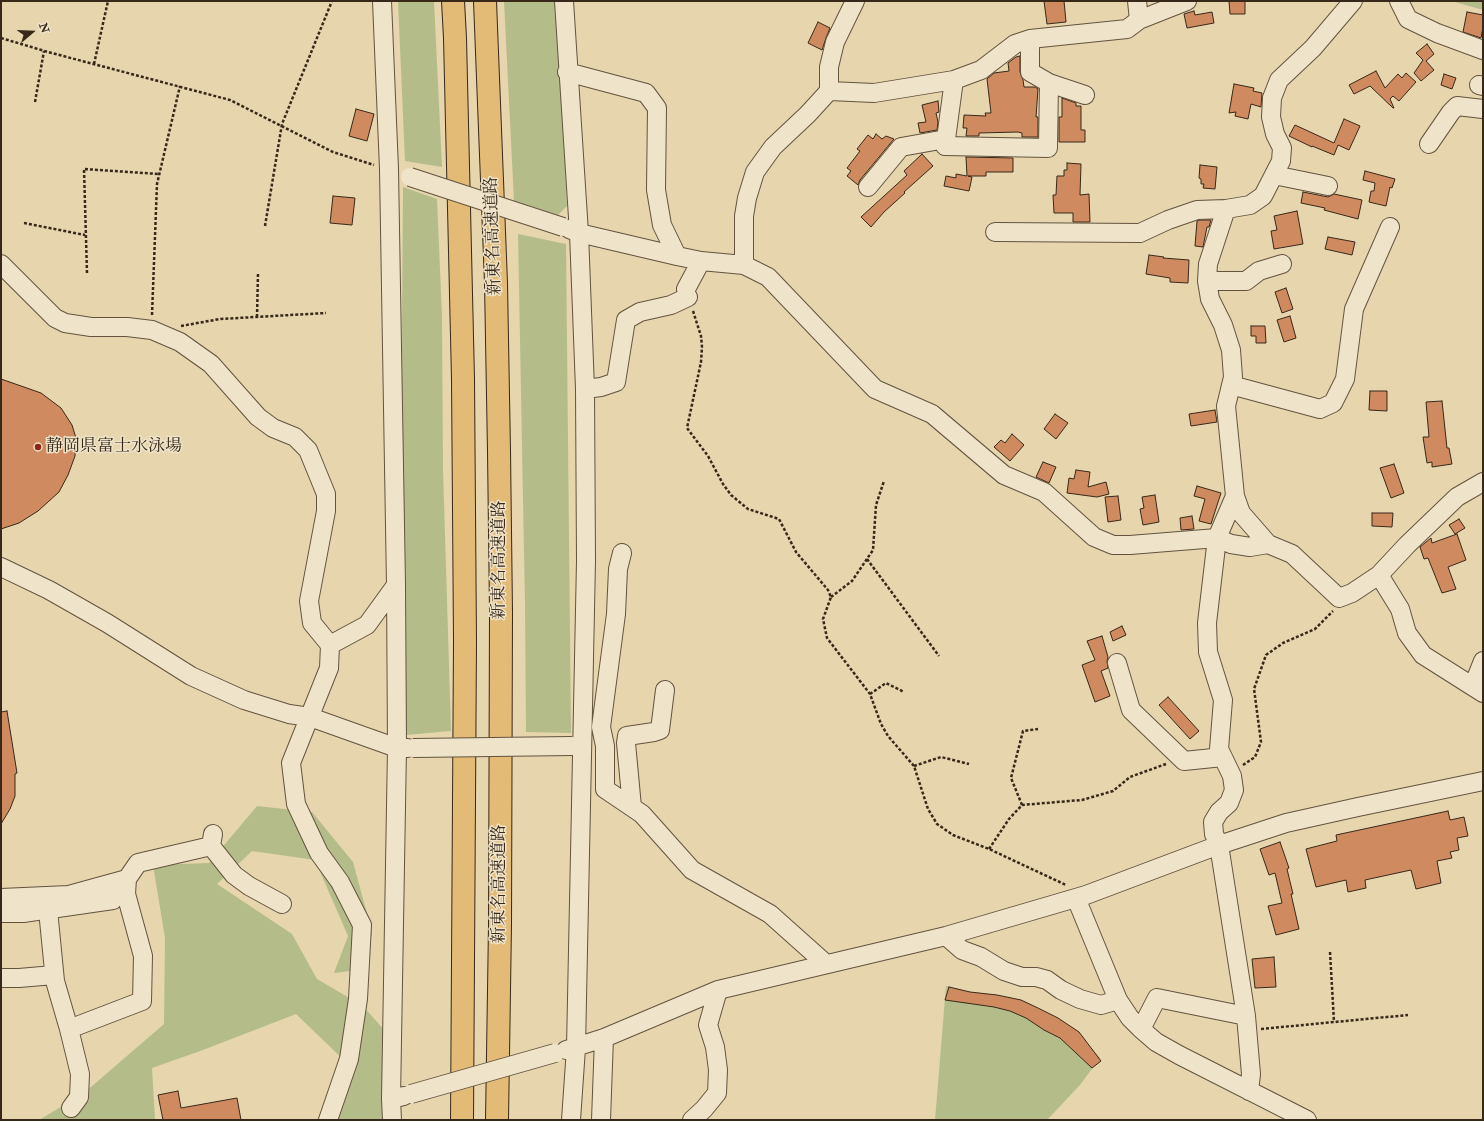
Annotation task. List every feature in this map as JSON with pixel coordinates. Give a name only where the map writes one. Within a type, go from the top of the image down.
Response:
[{"type":"highway","name":"新東名高速道路","points":[[453,1],[463,379],[464,593],[462,1120]]},
{"type":"highway","name":"新東名高速道路","points":[[485,1],[496,283],[501,605],[500,917],[497,1120]]},
{"type":"street","points":[[382,1],[389,169],[396,585],[405,748],[392,1120]]},
{"type":"street","points":[[564,1],[571,230],[585,389],[586,561],[577,746],[576,1048],[571,1120]]},
{"type":"street","points":[[744,265],[744,216],[747,198],[755,172],[773,147],[808,114],[829,91],[829,67],[835,42],[855,1]]},
{"type":"street","points":[[1137,1],[1139,20]]},
{"type":"street","points":[[829,91],[874,93],[954,80],[981,70],[1015,44],[1030,39],[1127,29],[1139,20],[1187,1]]},
{"type":"street","points":[[995,232],[1140,233],[1168,220],[1197,210],[1250,206],[1263,196],[1281,161],[1282,148],[1275,134],[1270,117],[1272,98],[1279,80],[1313,48],[1353,1]]},
{"type":"street","points":[[1399,1],[1408,19],[1437,33],[1483,50]]},
{"type":"street","points":[[1030,39],[1030,72],[1049,83],[1085,95]]},
{"type":"street","points":[[567,72],[646,93],[657,108],[656,190],[662,225],[678,256]]},
{"type":"street","points":[[954,80],[945,146],[1048,148],[1049,83]]},
{"type":"street","points":[[1429,144],[1451,112],[1457,106],[1483,109]]},
{"type":"street","points":[[868,187],[901,147],[946,139]]},
{"type":"street","points":[[389,169],[571,230],[701,261],[744,265],[768,277],[875,390],[932,414],[1004,475],[1044,492],[1094,537],[1113,545],[1217,538],[1231,544],[1250,547],[1268,544]]},
{"type":"street","points":[[1274,175],[1328,186]]},
{"type":"street","points":[[1226,209],[1208,264],[1207,281],[1210,299],[1231,350],[1233,377],[1226,406],[1235,496],[1241,513],[1268,544],[1292,554],[1339,598],[1352,593],[1379,575],[1406,545],[1457,497],[1483,482]]},
{"type":"street","points":[[1231,385],[1320,409],[1333,403],[1345,379],[1354,309],[1390,227]]},
{"type":"street","points":[[585,389],[601,387],[616,382],[626,320],[640,312],[671,305],[687,293],[701,261]]},
{"type":"street","points":[[1,264],[54,318],[65,323],[91,327],[127,327],[160,333],[180,342],[211,364],[258,417],[273,428],[295,437],[308,450],[326,494],[326,511],[310,609],[312,623],[330,645],[329,668],[291,763],[296,804],[320,853],[340,882],[362,925],[358,999],[349,1059],[328,1120]]},
{"type":"street","points":[[1207,281],[1246,281],[1259,271],[1282,264]]},
{"type":"street","points":[[1235,496],[1217,538],[1207,623],[1208,652],[1223,700],[1219,749],[1232,776],[1234,790],[1229,803],[1219,812],[1213,822],[1214,834],[1219,845],[1246,1023],[1251,1074],[1249,1091]]},
{"type":"street","points":[[622,552],[618,570],[613,644],[600,727],[605,746],[605,789],[642,814],[692,870],[770,914],[826,964]]},
{"type":"street","points":[[1,567],[49,590],[103,621],[191,676],[244,700],[288,714],[310,717],[405,748],[605,746]]},
{"type":"street","points":[[1379,575],[1400,609],[1407,633],[1423,655],[1478,690],[1483,661]]},
{"type":"street","points":[[330,645],[367,625],[396,585]]},
{"type":"street","points":[[1117,663],[1131,710],[1184,761],[1226,764]]},
{"type":"street","points":[[632,807],[626,743],[628,736],[660,730],[665,690]]},
{"type":"street","points":[[392,1099],[576,1048],[604,1038],[718,990],[946,936],[1081,896],[1219,845],[1286,823],[1483,781]]},
{"type":"street","points":[[1,913],[23,913],[113,900],[138,863],[212,840],[234,874],[249,886],[282,904]]},
{"type":"street","points":[[1,898],[69,895],[127,879]]},
{"type":"street","points":[[69,1029],[142,1001],[143,956],[126,894],[127,879]]},
{"type":"street","points":[[1081,896],[1118,1000],[1130,1018],[1141,1030],[1156,1042],[1179,1055],[1249,1091],[1280,1113],[1307,1120]]},
{"type":"street","points":[[48,910],[54,975],[80,1074],[79,1097],[71,1108]]},
{"type":"street","points":[[946,936],[962,950],[981,957],[1004,971],[1022,977],[1036,977],[1046,980],[1061,990],[1080,999],[1101,1005],[1118,1000]]},
{"type":"street","points":[[1,978],[54,975]]},
{"type":"street","points":[[692,1120],[704,1109],[717,1093],[718,1070],[708,1025],[718,990]]},
{"type":"street","points":[[1141,1030],[1157,998],[1246,1023]]},
{"type":"street","points":[[601,1120],[604,1038]]},
{"type":"path","points":[[94,64],[108,1]]},
{"type":"path","points":[[264,226],[282,124],[332,1]]},
{"type":"path","points":[[1,38],[44,51],[230,100],[282,124],[333,152],[389,169]]},
{"type":"path","points":[[35,102],[44,51]]},
{"type":"path","points":[[180,86],[157,184],[160,333],[175,327],[220,319],[326,313]]},
{"type":"path","points":[[86,273],[84,169],[159,174]]},
{"type":"path","points":[[24,222],[86,235]]},
{"type":"path","points":[[256,317],[258,273]]},
{"type":"path","points":[[687,293],[702,336],[701,362],[687,428],[708,456],[731,496],[748,510],[779,519],[796,552],[828,590],[832,598]]},
{"type":"path","points":[[884,481],[876,505],[873,550],[852,581],[832,598],[823,619],[827,638],[870,694],[881,724],[888,736],[914,766],[928,809],[937,824],[953,835],[989,849],[1081,896]]},
{"type":"path","points":[[867,559],[938,656]]},
{"type":"path","points":[[1226,764],[1246,764],[1255,757],[1261,742],[1254,689],[1266,655],[1282,643],[1314,629],[1352,593]]},
{"type":"path","points":[[870,694],[886,683],[904,692]]},
{"type":"path","points":[[1022,805],[1011,778],[1023,731],[1038,729]]},
{"type":"path","points":[[989,849],[1009,819],[1022,805],[1082,800],[1113,791],[1130,777],[1164,766],[1178,755]]},
{"type":"path","points":[[914,766],[941,757],[969,764]]},
{"type":"path","points":[[1330,952],[1334,1022]]},
{"type":"path","points":[[1246,1023],[1334,1022],[1408,1015]]},
{"type":"green space","points":[[398,1],[434,1],[442,167],[405,161]]},
{"type":"green space","points":[[504,1],[557,1],[567,206],[558,215],[514,201]]},
{"type":"green space","points":[[1454,1],[1483,1],[1483,10],[1455,2]]},
{"type":"green space","points":[[403,187],[437,199],[442,316],[443,469],[451,731],[406,735],[401,461]]},
{"type":"green space","points":[[518,234],[566,244],[571,733],[526,732]]},
{"type":"green space","points":[[257,806],[312,812],[353,862],[372,932],[367,969],[334,973],[348,936],[315,860],[252,851],[217,884],[292,934],[317,979],[363,1006],[392,1039],[386,1120],[333,1120],[350,1066],[296,1014],[152,1068],[155,1120],[39,1120],[84,1093],[164,1024],[165,938],[153,865],[209,863]]},
{"type":"green space","points":[[946,986],[1028,1005],[1089,1046],[1100,1058],[1080,1085],[1047,1120],[935,1120]]},
{"type":"building","points":[[1044,1],[1064,1],[1066,22],[1047,24]]},
{"type":"building","points":[[1229,1],[1245,1],[1245,14],[1230,14]]},
{"type":"building","points":[[1194,11],[1195,15],[1212,12],[1214,23],[1187,28],[1184,14]]},
{"type":"building","points":[[1467,12],[1483,15],[1481,38],[1463,32]]},
{"type":"building","points":[[818,22],[830,28],[822,50],[808,43]]},
{"type":"building","points":[[1427,44],[1434,54],[1426,61],[1434,70],[1421,81],[1414,73],[1423,60],[1416,53]]},
{"type":"building","points":[[1020,56],[1020,72],[1024,87],[1035,87],[1038,89],[1036,117],[1038,117],[1038,137],[1022,137],[1022,133],[1018,132],[979,133],[979,136],[966,136],[967,128],[963,128],[964,115],[986,116],[985,113],[991,113],[987,79],[994,73],[1009,71],[1008,63]]},
{"type":"building","points":[[1376,71],[1385,88],[1398,74],[1402,78],[1406,73],[1416,82],[1399,101],[1393,96],[1390,99],[1394,108],[1370,86],[1354,94],[1349,85]]},
{"type":"building","points":[[1444,74],[1456,78],[1452,89],[1441,85]]},
{"type":"building","points":[[1234,84],[1254,88],[1253,91],[1262,93],[1261,107],[1251,104],[1248,119],[1235,116],[1236,112],[1229,113]]},
{"type":"building","points":[[1062,98],[1076,103],[1076,106],[1081,106],[1081,130],[1085,130],[1085,142],[1059,142],[1059,117],[1062,117]]},
{"type":"building","points":[[938,101],[939,112],[936,113],[938,122],[937,130],[920,133],[918,123],[926,122],[922,105]]},
{"type":"building","points":[[356,109],[374,114],[367,141],[349,136]]},
{"type":"building","points":[[1344,119],[1360,126],[1349,150],[1338,145],[1334,155],[1289,136],[1295,125],[1334,143]]},
{"type":"building","points":[[876,134],[882,139],[886,136],[894,139],[860,180],[858,185],[847,176],[851,171],[847,168],[860,151],[857,149],[868,135],[873,139]]},
{"type":"building","points":[[922,154],[933,166],[904,192],[905,193],[884,212],[871,227],[861,217],[907,175],[904,171]]},
{"type":"building","points":[[966,157],[1013,158],[1013,172],[986,172],[986,176],[968,176],[972,177],[969,191],[944,186],[946,176],[956,178],[956,174],[967,176]]},
{"type":"building","points":[[1067,163],[1081,164],[1080,195],[1089,194],[1090,222],[1073,222],[1073,213],[1054,213],[1053,195],[1056,195],[1057,176],[1064,176],[1064,170],[1067,170]]},
{"type":"building","points":[[1200,165],[1217,167],[1215,189],[1203,188],[1204,184],[1201,184],[1201,179],[1199,178]]},
{"type":"building","points":[[1365,171],[1395,179],[1392,188],[1390,187],[1386,206],[1369,202],[1371,191],[1374,191],[1375,183],[1363,180]]},
{"type":"building","points":[[1303,192],[1328,197],[1334,194],[1362,200],[1358,219],[1324,210],[1325,208],[1301,203]]},
{"type":"building","points":[[333,196],[355,198],[352,225],[330,223]]},
{"type":"building","points":[[1297,211],[1303,244],[1274,249],[1271,231],[1277,230],[1274,216]]},
{"type":"building","points":[[1211,220],[1209,227],[1207,227],[1203,247],[1195,246],[1197,221]]},
{"type":"building","points":[[1328,237],[1355,242],[1352,255],[1325,249]]},
{"type":"building","points":[[1149,255],[1164,257],[1163,258],[1189,260],[1188,283],[1170,282],[1170,278],[1146,274]]},
{"type":"building","points":[[1286,288],[1293,309],[1282,313],[1275,292]]},
{"type":"building","points":[[1290,316],[1296,338],[1284,342],[1277,320]]},
{"type":"building","points":[[1251,326],[1265,326],[1266,343],[1256,343],[1256,336],[1251,336]]},
{"type":"building","name":"静岡県富士水泳場","points":[[1,379],[41,393],[61,408],[72,425],[76,438],[75,456],[68,475],[59,492],[38,511],[19,523],[1,529]]},
{"type":"building","points":[[1370,391],[1387,391],[1387,411],[1369,410]]},
{"type":"building","points":[[1442,401],[1447,448],[1449,448],[1452,464],[1432,467],[1432,462],[1427,463],[1423,437],[1429,437],[1426,402]]},
{"type":"building","points":[[1215,410],[1217,422],[1191,426],[1189,414]]},
{"type":"building","points":[[1055,414],[1068,423],[1056,439],[1044,429]]},
{"type":"building","points":[[1012,434],[1024,445],[1010,461],[994,447],[1001,440],[1005,443]]},
{"type":"building","points":[[1043,462],[1056,467],[1049,483],[1036,477]]},
{"type":"building","points":[[1394,464],[1404,493],[1391,498],[1380,468]]},
{"type":"building","points":[[1076,470],[1090,472],[1088,487],[1106,482],[1109,494],[1097,497],[1067,493],[1069,478],[1074,479]]},
{"type":"building","points":[[1197,486],[1221,493],[1211,524],[1199,521],[1205,499],[1194,496]]},
{"type":"building","points":[[1155,495],[1159,522],[1143,525],[1140,509],[1144,508],[1142,497]]},
{"type":"building","points":[[1118,496],[1121,520],[1108,522],[1105,497]]},
{"type":"building","points":[[1372,513],[1393,513],[1392,527],[1372,526]]},
{"type":"building","points":[[1192,516],[1194,529],[1181,530],[1180,518]]},
{"type":"building","points":[[1459,519],[1465,528],[1455,534],[1449,525]]},
{"type":"building","points":[[1457,534],[1466,560],[1448,567],[1456,589],[1442,593],[1428,558],[1424,559],[1420,547],[1431,538],[1432,543]]},
{"type":"building","points":[[1122,626],[1126,635],[1113,641],[1110,632]]},
{"type":"building","points":[[1102,636],[1108,657],[1108,668],[1101,671],[1110,696],[1095,702],[1082,665],[1095,660],[1087,641]]},
{"type":"building","points":[[1168,697],[1199,731],[1190,739],[1159,705]]},
{"type":"building","points":[[7,711],[17,773],[15,774],[15,796],[10,809],[1,824],[1,712]]},
{"type":"building","points":[[1448,811],[1450,820],[1464,817],[1468,836],[1457,838],[1459,850],[1450,852],[1452,858],[1437,861],[1441,883],[1416,889],[1411,870],[1365,880],[1366,888],[1348,892],[1346,880],[1316,887],[1306,849],[1337,841],[1336,835]]},
{"type":"building","points":[[1280,842],[1289,868],[1287,869],[1293,894],[1291,894],[1299,929],[1276,935],[1268,906],[1282,903],[1275,873],[1269,875],[1260,849]]},
{"type":"building","points":[[1274,957],[1276,987],[1255,988],[1252,959]]},
{"type":"building","points":[[949,987],[1021,1000],[1038,1008],[1058,1018],[1079,1032],[1101,1061],[1092,1068],[1060,1038],[1044,1030],[1026,1018],[1010,1011],[994,1007],[945,1000]]},
{"type":"building","points":[[178,1091],[181,1108],[237,1098],[241,1120],[163,1120],[158,1095]]},
{"type":"place","name":"静岡県富士水泳場","points":[[38,447]]}]
